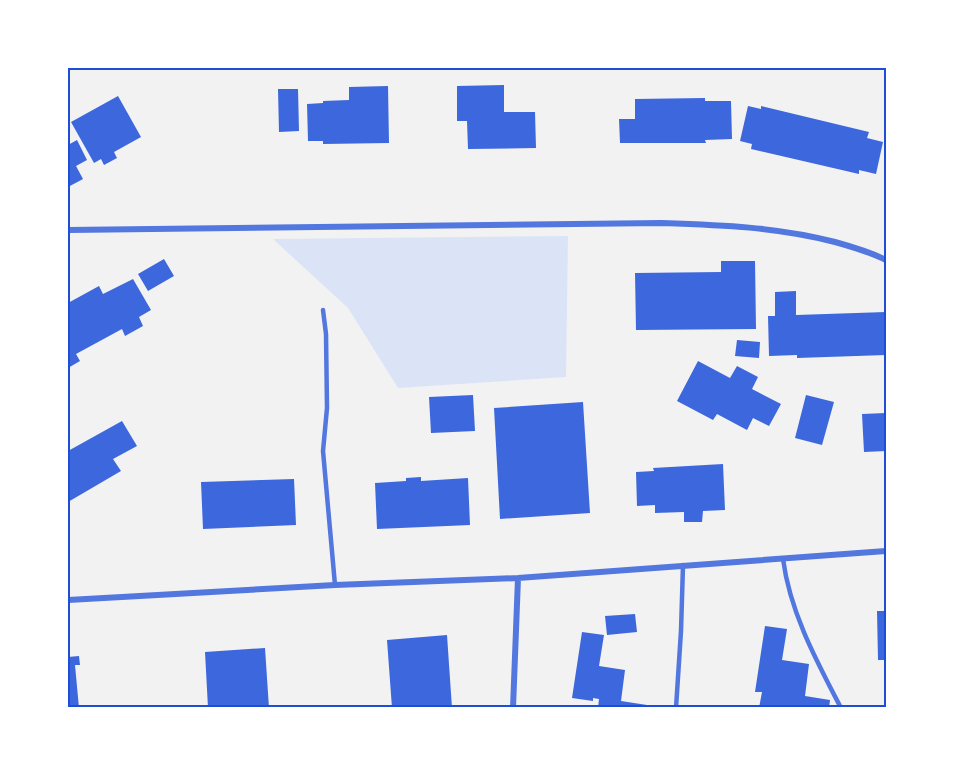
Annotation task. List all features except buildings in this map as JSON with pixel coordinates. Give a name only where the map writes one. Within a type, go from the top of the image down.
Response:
[{"type":"street","points":[[68,230],[638,223],[740,225],[803,234],[872,253],[886,260]]},
{"type":"street","points":[[68,600],[335,585],[518,578],[886,551]]},
{"type":"street","points":[[513,708],[518,578]]},
{"type":"lane","points":[[323,310],[326,334],[327,408],[323,452],[335,585]]},
{"type":"lane","points":[[783,559],[786,582],[802,630],[841,708]]},
{"type":"lane","points":[[676,708],[682,565]]},
{"type":"shaded area","points":[[568,236],[566,377],[398,388],[348,308],[273,239]]}]
